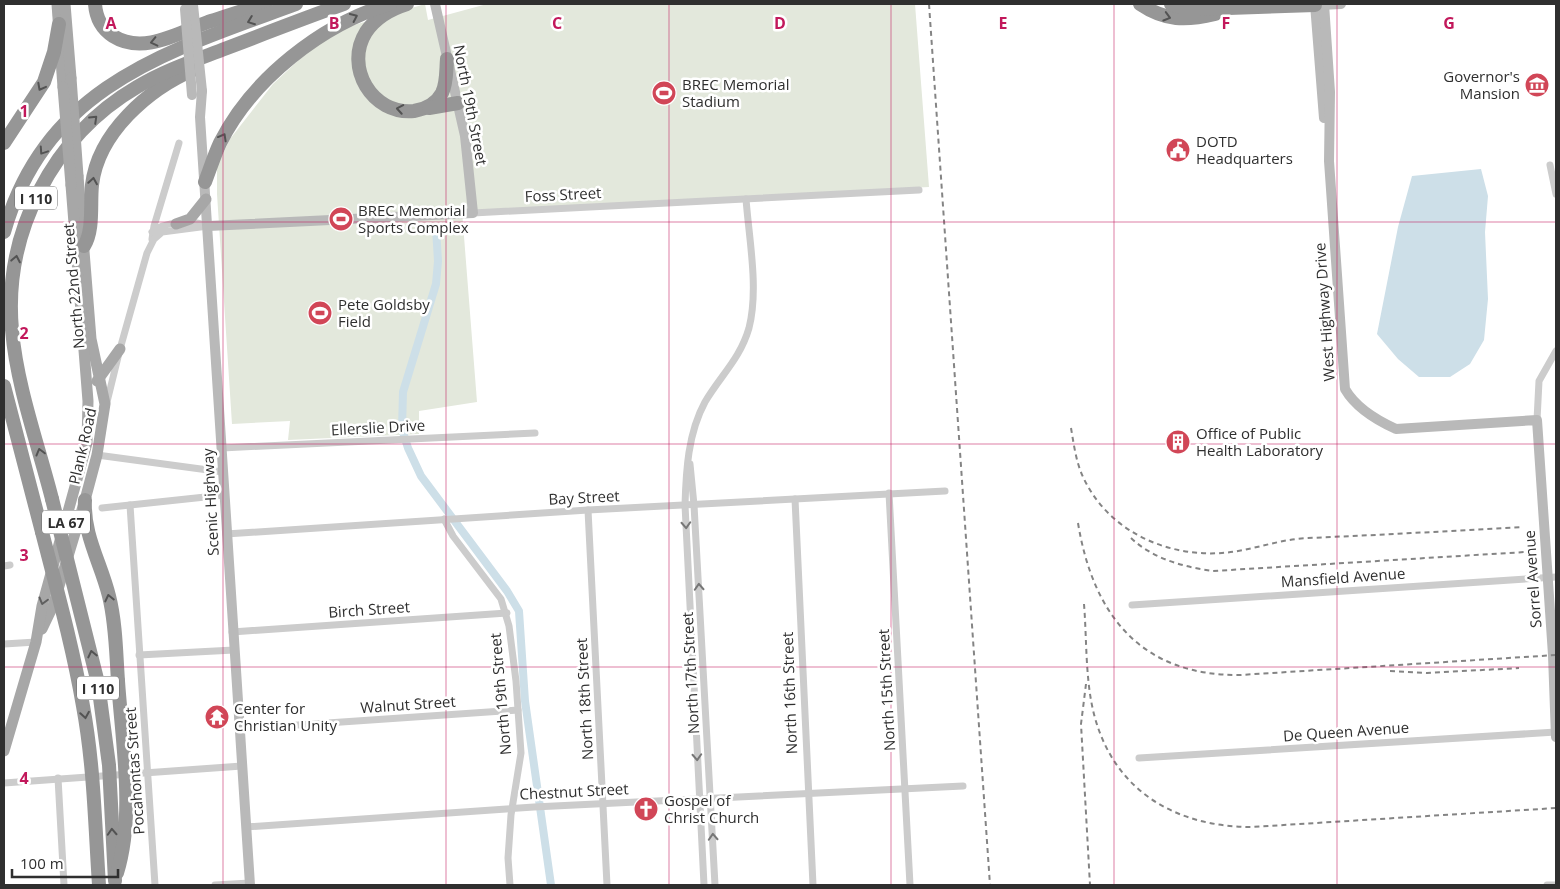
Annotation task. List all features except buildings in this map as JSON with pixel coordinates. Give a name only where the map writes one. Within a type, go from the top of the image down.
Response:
[{"type":"highway","points":[[96,4],[98,19],[107,32],[125,42],[140,44],[164,39],[266,4]]},
{"type":"highway","name":"I 110","points":[[4,232],[21,188],[42,152],[70,118],[95,96],[127,73],[155,59],[296,4]]},
{"type":"highway","name":"I 110","points":[[115,883],[109,765],[98,683],[19,372],[11,318],[16,256],[26,222],[39,191],[72,142],[99,114],[125,94],[166,72],[344,4]]},
{"type":"highway","points":[[205,182],[216,153],[230,126],[262,86],[284,64],[304,46],[341,23],[390,4]]},
{"type":"highway","points":[[407,4],[382,16],[367,30],[360,48],[359,68],[366,88],[381,103],[400,110],[422,109],[458,103]]},
{"type":"highway","points":[[1140,4],[1161,16],[1180,20],[1245,8]]},
{"type":"highway","points":[[1170,4],[1192,9],[1320,4]]},
{"type":"highway","points":[[4,143],[44,82],[53,58],[58,24]]},
{"type":"highway","points":[[84,246],[88,237],[96,167],[103,148],[115,130],[140,106],[171,82],[283,27]]},
{"type":"highway","points":[[422,109],[431,105],[441,95],[445,84],[447,59]]},
{"type":"highway","name":"I 110","points":[[4,386],[76,666],[85,716],[93,786],[99,885]]},
{"type":"highway","points":[[4,412],[24,461]]},
{"type":"highway","points":[[84,500],[88,536],[111,603],[118,681],[126,804],[123,853],[115,883]]},
{"type":"main road","name":"North 22nd Street","points":[[57,4],[58,24],[67,82]]},
{"type":"main road","name":"North 22nd Street","points":[[65,4],[67,82],[88,401]]},
{"type":"main road","name":"North 22nd Street","points":[[74,181],[84,246],[93,349],[104,398],[104,416]]},
{"type":"main road","points":[[176,224],[190,219],[206,199]]},
{"type":"main road","points":[[93,349],[102,355],[118,352]]},
{"type":"main road","points":[[88,401],[100,377],[118,352]]},
{"type":"main road","name":"Plank Road","points":[[4,747],[36,642],[42,606],[88,443],[88,401]]},
{"type":"main road","name":"Plank Road","points":[[36,642],[53,606],[97,455],[104,416]]},
{"type":"street","name":"North 19th Street","points":[[435,4],[458,103],[466,147],[473,213]]},
{"type":"street","points":[[1320,4],[1341,4]]},
{"type":"street","name":"West Highway Drive","points":[[1320,4],[1325,129],[1328,146],[1345,389],[1349,397],[1352,402],[1396,429],[1537,420]]},
{"type":"street","name":"Scenic Highway","points":[[188,5],[197,93],[194,103],[200,117],[205,182],[232,632],[250,884]]},
{"type":"street","name":"Plank Road","points":[[151,245],[179,143]]},
{"type":"street","points":[[1550,165],[1556,194]]},
{"type":"street","name":"Foss Street","points":[[208,226],[919,190]]},
{"type":"street","name":"North 17th Street","points":[[704,885],[684,506],[691,442],[702,409],[734,362],[749,326],[753,290],[746,199]]},
{"type":"street","points":[[154,230],[176,224],[200,223],[208,226]]},
{"type":"street","name":"Plank Road","points":[[104,416],[118,352],[151,245],[156,236],[164,231],[208,226]]},
{"type":"street","name":"Plank Road","points":[[147,253],[147,244],[154,230]]},
{"type":"street","points":[[1537,420],[1539,381],[1556,352]]},
{"type":"street","name":"Sorrel Avenue","points":[[1537,420],[1551,577],[1556,737]]},
{"type":"street","name":"Ellerslie Drive","points":[[222,448],[535,433]]},
{"type":"street","points":[[97,455],[223,472]]},
{"type":"street","name":"North 17th Street","points":[[689,459],[694,505],[715,885]]},
{"type":"street","name":"Bay Street","points":[[226,534],[588,510],[945,490]]},
{"type":"street","name":"North 15th Street","points":[[890,494],[910,885]]},
{"type":"street","points":[[102,508],[224,495]]},
{"type":"street","name":"North 16th Street","points":[[795,499],[812,885]]},
{"type":"street","name":"Pocahontas Street","points":[[130,505],[155,885]]},
{"type":"street","name":"North 18th Street","points":[[588,510],[608,885]]},
{"type":"street","name":"North 19th Street","points":[[446,519],[453,536],[501,599],[507,613],[518,710],[521,760],[512,808],[508,858],[510,885]]},
{"type":"street","name":"Mansfield Avenue","points":[[1132,605],[1551,577]]},
{"type":"street","name":"Birch Street","points":[[232,632],[507,613]]},
{"type":"street","points":[[690,613],[700,613]]},
{"type":"street","points":[[4,644],[36,642]]},
{"type":"street","points":[[139,655],[234,650]]},
{"type":"street","name":"Walnut Street","points":[[239,729],[518,710]]},
{"type":"street","name":"De Queen Avenue","points":[[1139,758],[1556,732]]},
{"type":"street","points":[[4,783],[242,766]]},
{"type":"street","points":[[58,778],[64,885]]},
{"type":"street","name":"Chestnut Street","points":[[246,827],[512,808],[963,786]]},
{"type":"street","points":[[215,885],[250,884]]},
{"type":"street","points":[[1547,885],[1556,885]]},
{"type":"shaded area","name":"BREC Memorial Sports Complex","points":[[425,4],[428,20],[487,4],[915,4],[929,187],[462,211],[477,402],[419,411],[419,434],[288,440],[290,421],[232,424],[217,194],[217,166],[230,139],[273,84],[334,31]]},
{"type":"shaded area","points":[[1481,169],[1488,196],[1485,232],[1488,299],[1484,340],[1470,364],[1450,377],[1419,377],[1398,359],[1377,334],[1398,227],[1412,176]]},
{"type":"waterway","points":[[436,228],[438,261],[436,284],[403,392],[402,429],[408,448],[421,476],[507,591],[519,611],[525,701],[551,885]]},
{"type":"railway","points":[[929,4],[990,885]]},
{"type":"railway","points":[[1071,428],[1081,473],[1095,497],[1108,513],[1141,537],[1160,545],[1180,550],[1222,553],[1297,539],[1523,527]]},
{"type":"railway","points":[[1078,523],[1085,556],[1096,586],[1110,612],[1128,634],[1149,652],[1175,665],[1205,673],[1240,675],[1556,655]]},
{"type":"railway","points":[[1131,538],[1159,557],[1191,567],[1213,571],[1525,552]]},
{"type":"railway","points":[[1084,604],[1089,690],[1095,718],[1105,744],[1118,767],[1134,785],[1154,801],[1175,812],[1199,821],[1252,827],[1556,808]]},
{"type":"railway","points":[[1390,671],[1427,673],[1519,668]]},
{"type":"railway","points":[[1086,684],[1081,724],[1090,885]]},
{"type":"place","name":"Governor's Mansion","points":[[1537,85]]},
{"type":"place","name":"BREC Memorial Stadium","points":[[664,93]]},
{"type":"place","name":"DOTD Headquarters","points":[[1178,150]]},
{"type":"place","name":"BREC Memorial Sports Complex","points":[[341,219]]},
{"type":"place","name":"Pete Goldsby Field","points":[[320,313]]},
{"type":"place","name":"Office of Public Health Laboratory","points":[[1178,442]]},
{"type":"place","name":"Center for Christian Unity","points":[[217,717]]},
{"type":"place","name":"Gospel of Christ Church","points":[[646,809]]}]
